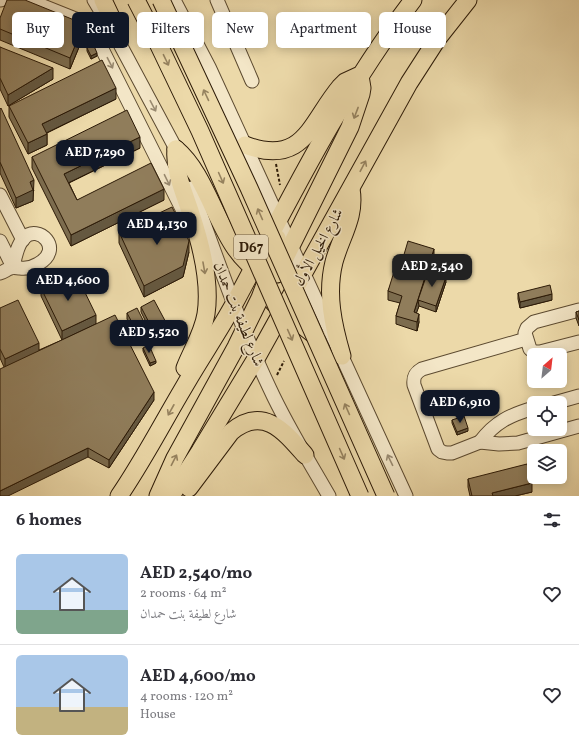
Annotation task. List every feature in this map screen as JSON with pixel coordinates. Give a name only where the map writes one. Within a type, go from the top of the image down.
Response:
[{"type":"main road","points":[[103,0],[109,12]]},
{"type":"main road","name":"D67","points":[[136,0],[203,138],[360,496]]},
{"type":"main road","name":"D67","points":[[161,0],[246,181],[386,496]]},
{"type":"main road","points":[[119,496],[144,457],[234,304],[279,218],[360,76],[413,0]]},
{"type":"main road","name":"شارع الخيل الأول","points":[[171,496],[257,357],[409,83],[438,38],[468,0]]},
{"type":"main road","points":[[245,145],[259,150],[274,151],[285,149],[296,144],[305,137],[340,87],[351,79],[360,76]]},
{"type":"main road","points":[[158,496],[175,458],[229,361],[244,330],[263,299],[271,278],[291,244],[344,140],[356,114],[362,94],[360,76]]},
{"type":"main road","points":[[176,149],[176,169],[197,235],[208,292],[206,314],[200,334],[185,368],[183,378],[184,387]]},
{"type":"main road","points":[[176,149],[191,164],[229,236],[240,254],[252,268],[271,278],[284,279],[304,274]]},
{"type":"main road","points":[[342,356],[331,311],[331,295],[334,264],[351,215],[351,188]]},
{"type":"main road","points":[[271,278],[279,218]]},
{"type":"main road","points":[[234,304],[242,300],[263,299],[275,303],[342,356]]},
{"type":"main road","points":[[257,357],[258,328],[263,299]]},
{"type":"main road","points":[[182,496],[231,432],[237,427],[248,422],[267,422],[279,428],[305,455]]},
{"type":"street","points":[[28,0],[83,22],[94,33],[185,216],[197,235]]},
{"type":"street","name":"شارع لطيفة بنت حمدان","points":[[94,0],[101,12]]},
{"type":"street","name":"D67","points":[[174,0],[209,67],[406,496]]},
{"type":"street","points":[[217,0],[252,82]]},
{"type":"street","name":"شارع لطيفة بنت حمدان","points":[[122,48],[176,149],[244,330],[280,411],[328,496]]},
{"type":"street","points":[[0,195],[23,240]]},
{"type":"street","points":[[0,274],[13,267],[22,269],[31,268],[44,260],[50,252],[49,242],[42,236],[33,234],[26,236],[23,240],[13,267]]},
{"type":"street","points":[[0,241],[13,267]]},
{"type":"street","points":[[579,310],[534,322],[524,333],[530,349],[534,352],[540,352],[579,342]]},
{"type":"street","points":[[526,339],[422,370],[415,375],[414,385],[438,448],[442,452],[452,453],[480,442],[499,444],[518,442],[579,426]]},
{"type":"street","points":[[567,399],[579,396]]},
{"type":"street","points":[[480,442],[486,434],[501,421],[527,410]]},
{"type":"building","points":[[7,0],[25,0],[54,12],[12,12],[12,34],[0,29],[0,18]]},
{"type":"building","points":[[64,16],[72,19],[72,48],[74,48],[70,58],[46,48],[64,48]]},
{"type":"building","points":[[0,47],[53,68],[8,95],[0,78]]},
{"type":"building","points":[[87,48],[95,48],[97,53],[91,56]]},
{"type":"building","points":[[102,60],[116,88],[42,124],[47,134],[28,143],[9,106]]},
{"type":"building","points":[[1,108],[34,180],[30,182],[33,190],[16,198],[0,162]]},
{"type":"building","points":[[127,110],[140,137],[64,174],[77,200],[151,163],[164,189],[71,235],[32,157]]},
{"type":"building","points":[[172,207],[189,241],[183,266],[144,286],[119,232]]},
{"type":"building","points":[[408,241],[434,249],[414,312],[419,314],[417,322],[396,316],[402,296],[388,291],[399,256],[403,258]]},
{"type":"building","points":[[428,271],[446,277],[436,306],[418,300]]},
{"type":"building","points":[[75,272],[96,315],[62,331],[41,288]]},
{"type":"building","points":[[550,285],[552,294],[520,302],[518,293]]},
{"type":"building","points":[[18,300],[39,343],[5,359],[0,349],[0,308]]},
{"type":"building","points":[[154,300],[170,330],[156,336],[141,307]]},
{"type":"building","points":[[137,308],[145,324],[135,328],[127,313]]},
{"type":"building","points":[[579,311],[579,320],[576,312]]},
{"type":"building","points":[[115,315],[154,392],[109,460],[88,448],[0,491],[0,369]]},
{"type":"building","points":[[149,345],[156,361],[150,363],[143,348]]},
{"type":"building","points":[[464,416],[468,428],[457,432],[452,420]]},
{"type":"building","points":[[527,464],[528,484],[492,493],[493,496],[472,496],[468,479]]}]
